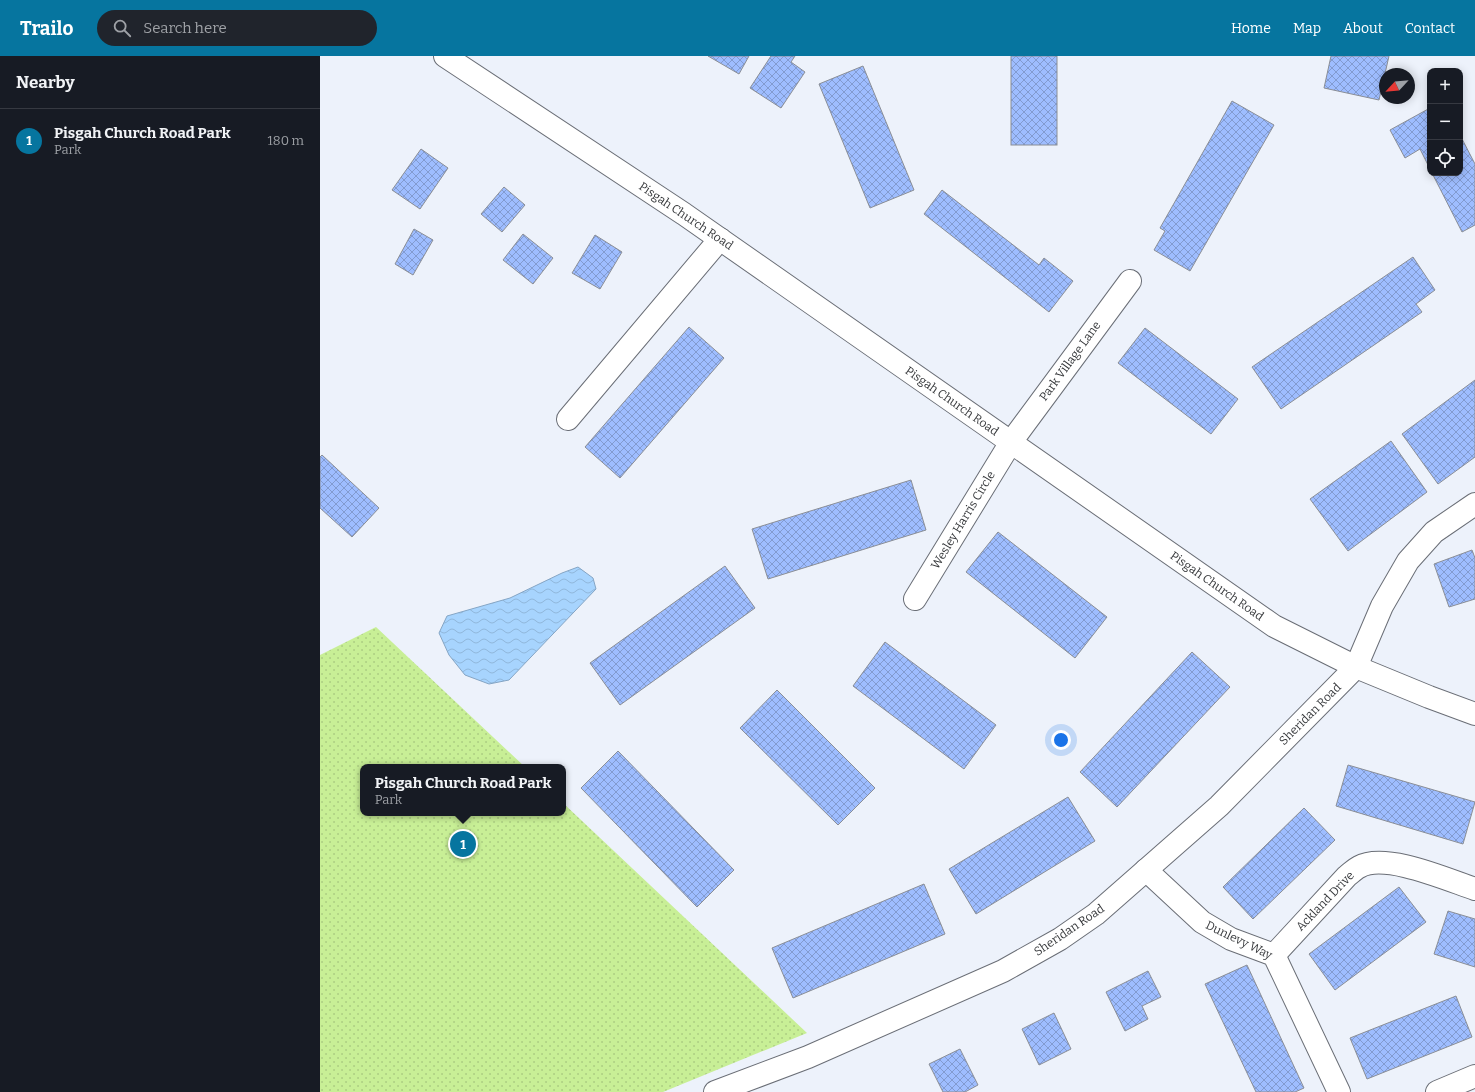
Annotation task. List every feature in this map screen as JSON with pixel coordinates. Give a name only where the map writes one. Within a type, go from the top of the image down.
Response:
[{"type":"main road","name":"Pisgah Church Road","points":[[445,56],[720,239],[1274,626],[1356,667],[1475,714]]},
{"type":"main road","points":[[568,420],[720,239]]},
{"type":"main road","name":"Park Village Lane","points":[[1011,442],[1130,281]]},
{"type":"main road","name":"Wesley Harris Circle","points":[[915,599],[1011,442]]},
{"type":"main road","points":[[1356,667],[1382,606],[1408,561],[1434,532],[1475,504]]},
{"type":"main road","name":"Sheridan Road","points":[[726,1090],[808,1057],[1003,971],[1060,939],[1096,914],[1219,806],[1356,667]]},
{"type":"main road","name":"Ackland Drive","points":[[1274,955],[1347,876],[1359,866],[1373,863],[1388,863],[1405,866],[1475,889]]},
{"type":"main road","name":"Dunlevy Way","points":[[1146,870],[1202,922],[1231,939],[1274,955],[1339,1092]]},
{"type":"main road","points":[[1437,1092],[1475,1076]]},
{"type":"green space","points":[[376,627],[522,764],[360,764],[360,816],[566,816],[566,806],[807,1033],[663,1092],[320,1092],[320,655]]},
{"type":"water","points":[[578,567],[593,578],[596,589],[509,680],[489,684],[465,675],[449,655],[439,633],[447,616],[510,598]]},
{"type":"building","points":[[708,56],[749,56],[739,74]]},
{"type":"building","points":[[771,56],[795,56],[791,62],[805,72],[781,108],[750,88]]},
{"type":"building","points":[[1011,56],[1057,56],[1057,145],[1011,145]]},
{"type":"building","points":[[1331,56],[1389,56],[1386,68],[1379,68],[1379,100],[1324,88]]},
{"type":"building","points":[[863,66],[914,190],[870,208],[819,84]]},
{"type":"building","points":[[1232,101],[1274,125],[1190,271],[1154,250],[1165,231],[1160,228]]},
{"type":"building","points":[[1427,110],[1427,163],[1420,149],[1405,158],[1390,130]]},
{"type":"building","points":[[1463,141],[1475,164],[1475,225],[1462,232],[1434,176],[1463,176]]},
{"type":"building","points":[[421,149],[448,168],[420,209],[392,190]]},
{"type":"building","points":[[504,187],[525,205],[502,232],[481,214]]},
{"type":"building","points":[[942,190],[1039,265],[1044,258],[1073,281],[1049,312],[924,214]]},
{"type":"building","points":[[414,229],[433,240],[413,275],[395,264]]},
{"type":"building","points":[[523,234],[553,258],[533,284],[503,260]]},
{"type":"building","points":[[595,235],[622,252],[600,289],[572,273]]},
{"type":"building","points":[[1413,257],[1435,290],[1416,304],[1422,312],[1281,409],[1252,367]]},
{"type":"building","points":[[689,327],[724,358],[620,478],[585,447]]},
{"type":"building","points":[[1145,328],[1238,399],[1211,434],[1118,363]]},
{"type":"building","points":[[1475,380],[1475,457],[1438,484],[1402,434]]},
{"type":"building","points":[[1391,441],[1427,492],[1348,551],[1310,499]]},
{"type":"building","points":[[322,455],[379,508],[352,537],[320,508],[320,457]]},
{"type":"building","points":[[911,480],[926,530],[768,579],[752,529]]},
{"type":"building","points":[[998,532],[1107,617],[1075,658],[966,572]]},
{"type":"building","points":[[1472,550],[1475,558],[1475,599],[1449,607],[1434,564]]},
{"type":"building","points":[[725,566],[755,608],[620,705],[590,663]]},
{"type":"building","points":[[885,642],[996,725],[964,769],[853,686]]},
{"type":"building","points":[[1192,652],[1230,687],[1117,807],[1080,772]]},
{"type":"building","points":[[777,690],[875,788],[838,825],[740,728]]},
{"type":"building","points":[[618,751],[734,870],[697,907],[581,788]]},
{"type":"building","points":[[1348,765],[1475,802],[1463,844],[1336,806]]},
{"type":"building","points":[[1068,797],[1095,841],[976,914],[949,869]]},
{"type":"building","points":[[1304,808],[1335,840],[1253,919],[1223,887]]},
{"type":"building","points":[[924,884],[945,934],[793,998],[772,948]]},
{"type":"building","points":[[1399,887],[1426,922],[1335,990],[1309,954]]},
{"type":"building","points":[[1448,911],[1475,919],[1475,967],[1434,954]]},
{"type":"building","points":[[1247,965],[1304,1088],[1295,1092],[1256,1092],[1205,984]]},
{"type":"building","points":[[1148,971],[1161,997],[1142,1006],[1148,1019],[1125,1031],[1106,992]]},
{"type":"building","points":[[1456,996],[1472,1037],[1367,1079],[1350,1038]]},
{"type":"building","points":[[1054,1013],[1071,1049],[1039,1065],[1022,1029]]},
{"type":"building","points":[[960,1049],[978,1085],[965,1092],[943,1092],[929,1064]]},
{"type":"place","name":"Pisgah Church Road Park","points":[[463,844]]}]
